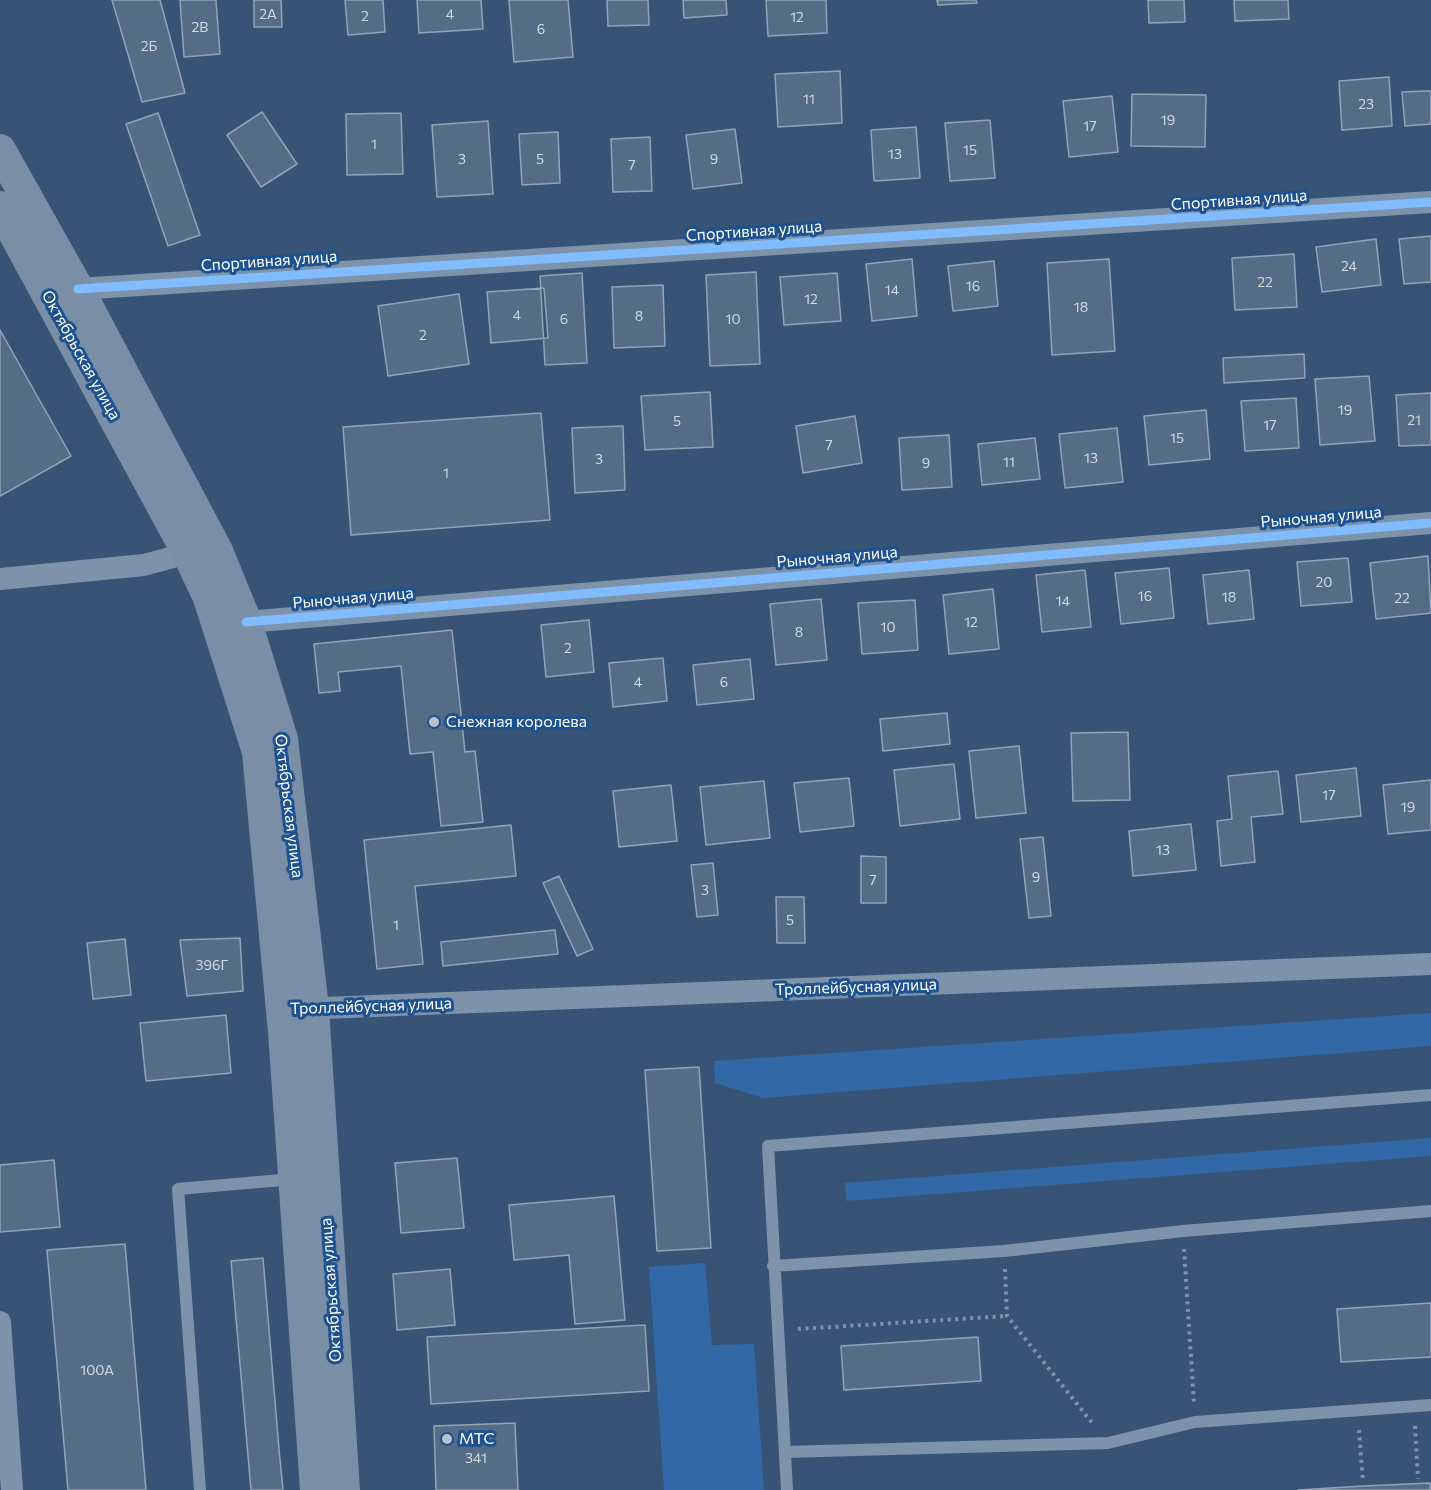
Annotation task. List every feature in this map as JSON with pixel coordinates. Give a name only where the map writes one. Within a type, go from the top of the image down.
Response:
[{"type":"main road","name":"Октябрьская улица","points":[[0,150],[78,289],[217,551],[246,622],[282,740],[313,1008],[344,1490]]},
{"type":"main road","name":"Октябрьская улица","points":[[0,207],[188,554],[209,598],[258,752],[281,1009],[316,1490]]},
{"type":"street","name":"Спортивная улица","points":[[78,289],[1431,202]]},
{"type":"street","name":"Рыночная улица","points":[[246,622],[1431,523]]},
{"type":"street","points":[[0,579],[144,565],[188,554]]},
{"type":"street","name":"Троллейбусная улица","points":[[281,1009],[1431,964]]},
{"type":"street","points":[[0,1322],[12,1490]]},
{"type":"lane","points":[[788,1490],[773,1266],[768,1146],[1431,1095]]},
{"type":"lane","points":[[200,1490],[178,1189],[294,1179]]},
{"type":"lane","points":[[773,1266],[1004,1251],[1183,1231],[1431,1211]]},
{"type":"lane","points":[[785,1452],[1108,1443],[1195,1422],[1431,1405]]},
{"type":"path","points":[[1183,1231],[1195,1422]]},
{"type":"path","points":[[1004,1251],[1007,1316],[1108,1443]]},
{"type":"path","points":[[777,1331],[1007,1316]]},
{"type":"path","points":[[1413,1406],[1418,1479]]},
{"type":"path","points":[[1357,1412],[1363,1481]]},
{"type":"shaded area","points":[[1431,1013],[1431,1046],[763,1098],[715,1083],[714,1061]]},
{"type":"shaded area","points":[[1431,1138],[1431,1156],[846,1201],[845,1183]]},
{"type":"shaded area","points":[[705,1263],[712,1345],[754,1344],[764,1490],[664,1490],[649,1267]]},
{"type":"building","points":[[112,0],[160,0],[185,93],[142,102]]},
{"type":"building","points":[[180,0],[216,0],[220,54],[184,57]]},
{"type":"building","points":[[254,0],[281,0],[282,27],[254,27]]},
{"type":"building","points":[[345,0],[383,0],[385,32],[348,35]]},
{"type":"building","points":[[417,0],[481,0],[483,29],[419,33]]},
{"type":"building","points":[[509,0],[568,0],[573,57],[514,62]]},
{"type":"building","points":[[607,0],[648,0],[649,25],[608,26]]},
{"type":"building","points":[[683,0],[726,0],[727,15],[684,18]]},
{"type":"building","points":[[766,0],[826,0],[827,33],[768,36]]},
{"type":"building","points":[[937,0],[976,0],[977,3],[938,5]]},
{"type":"building","points":[[1148,0],[1184,0],[1185,22],[1149,23]]},
{"type":"building","points":[[1234,0],[1288,0],[1289,19],[1235,21]]},
{"type":"building","points":[[840,71],[842,123],[778,127],[775,74]]},
{"type":"building","points":[[1389,77],[1392,126],[1342,130],[1339,81]]},
{"type":"building","points":[[1431,91],[1431,124],[1405,126],[1402,92]]},
{"type":"building","points":[[1132,94],[1206,95],[1205,147],[1131,146]]},
{"type":"building","points":[[1112,96],[1118,152],[1069,157],[1063,101]]},
{"type":"building","points":[[262,112],[297,164],[261,187],[227,135]]},
{"type":"building","points":[[158,113],[200,235],[168,246],[126,124]]},
{"type":"building","points":[[401,113],[403,174],[347,175],[346,114]]},
{"type":"building","points":[[990,120],[995,178],[950,181],[945,123]]},
{"type":"building","points":[[488,121],[493,194],[437,197],[432,125]]},
{"type":"building","points":[[916,127],[920,178],[874,181],[871,130]]},
{"type":"building","points":[[735,129],[742,183],[693,189],[686,135]]},
{"type":"building","points":[[558,132],[560,183],[522,185],[519,134]]},
{"type":"building","points":[[650,137],[652,191],[613,192],[611,139]]},
{"type":"building","points":[[1431,236],[1431,282],[1404,284],[1399,239]]},
{"type":"building","points":[[1376,239],[1381,285],[1322,292],[1316,247]]},
{"type":"building","points":[[1294,254],[1297,307],[1235,310],[1232,258]]},
{"type":"building","points":[[912,259],[917,316],[872,321],[866,264]]},
{"type":"building","points":[[1109,259],[1115,351],[1052,355],[1047,263]]},
{"type":"building","points":[[994,261],[998,306],[953,311],[948,266]]},
{"type":"building","points":[[756,272],[760,364],[710,366],[706,275]]},
{"type":"building","points":[[582,273],[587,363],[545,365],[540,276]]},
{"type":"building","points":[[837,273],[841,321],[784,325],[780,277]]},
{"type":"building","points":[[663,285],[665,346],[614,348],[612,287]]},
{"type":"building","points":[[544,288],[548,338],[491,343],[487,292]]},
{"type":"building","points":[[459,294],[469,364],[388,376],[378,306]]},
{"type":"building","points":[[0,330],[71,456],[0,496]]},
{"type":"building","points":[[1304,354],[1305,378],[1224,383],[1223,358]]},
{"type":"building","points":[[1369,376],[1375,441],[1320,445],[1315,379]]},
{"type":"building","points":[[710,392],[713,447],[645,450],[641,396]]},
{"type":"building","points":[[1431,393],[1431,445],[1399,446],[1396,395]]},
{"type":"building","points":[[1296,398],[1299,448],[1245,451],[1241,401]]},
{"type":"building","points":[[1206,410],[1210,459],[1149,465],[1144,416]]},
{"type":"building","points":[[541,413],[550,520],[351,535],[343,427]]},
{"type":"building","points":[[855,416],[862,463],[803,473],[796,426]]},
{"type":"building","points":[[623,426],[625,490],[575,493],[572,428]]},
{"type":"building","points":[[1117,428],[1123,482],[1065,488],[1059,434]]},
{"type":"building","points":[[949,435],[952,487],[902,490],[899,438]]},
{"type":"building","points":[[1035,438],[1040,479],[982,485],[978,444]]},
{"type":"building","points":[[1428,556],[1431,613],[1376,619],[1370,563]]},
{"type":"building","points":[[1348,558],[1352,602],[1301,606],[1297,562]]},
{"type":"building","points":[[1169,568],[1174,618],[1121,624],[1115,573]]},
{"type":"building","points":[[1085,570],[1091,627],[1042,632],[1036,575]]},
{"type":"building","points":[[1249,570],[1254,619],[1208,624],[1203,575]]},
{"type":"building","points":[[993,589],[999,649],[949,654],[943,595]]},
{"type":"building","points":[[821,599],[827,660],[776,665],[770,604]]},
{"type":"building","points":[[915,600],[918,650],[862,654],[858,603]]},
{"type":"building","points":[[589,620],[594,672],[546,677],[541,625]]},
{"type":"building","name":"Снежная королева","points":[[452,630],[465,752],[475,751],[483,822],[441,826],[433,752],[410,754],[401,666],[338,672],[340,691],[319,693],[314,644]]},
{"type":"building","points":[[663,658],[667,701],[613,707],[609,663]]},
{"type":"building","points":[[750,659],[754,699],[697,705],[693,665]]},
{"type":"building","points":[[947,713],[950,744],[883,751],[880,719]]},
{"type":"building","points":[[1128,732],[1130,800],[1073,801],[1071,733]]},
{"type":"building","points":[[1019,746],[1026,813],[976,818],[969,751]]},
{"type":"building","points":[[954,764],[960,819],[900,826],[894,770]]},
{"type":"building","points":[[1356,768],[1361,816],[1301,822],[1296,775]]},
{"type":"building","points":[[1278,771],[1283,814],[1251,817],[1255,862],[1221,866],[1217,821],[1232,819],[1228,776]]},
{"type":"building","points":[[849,778],[854,826],[800,832],[794,783]]},
{"type":"building","points":[[1431,780],[1431,830],[1388,834],[1383,785]]},
{"type":"building","points":[[764,781],[770,838],[706,845],[700,787]]},
{"type":"building","points":[[671,785],[677,841],[619,847],[613,791]]},
{"type":"building","points":[[1191,824],[1196,870],[1133,876],[1129,831]]},
{"type":"building","points":[[511,825],[516,876],[415,886],[423,964],[377,969],[364,840]]},
{"type":"building","points":[[1043,837],[1051,916],[1029,918],[1020,839]]},
{"type":"building","points":[[861,856],[886,857],[886,903],[861,903]]},
{"type":"building","points":[[713,863],[718,915],[697,917],[691,865]]},
{"type":"building","points":[[559,876],[593,949],[577,956],[543,883]]},
{"type":"building","points":[[776,897],[804,897],[805,943],[777,943]]},
{"type":"building","points":[[555,930],[558,954],[443,966],[441,942]]},
{"type":"building","points":[[240,938],[243,991],[187,996],[180,940]]},
{"type":"building","points":[[125,939],[131,995],[93,999],[87,943]]},
{"type":"building","points":[[226,1015],[231,1073],[146,1081],[140,1023]]},
{"type":"building","points":[[699,1067],[711,1248],[657,1251],[645,1070]]},
{"type":"building","points":[[457,1158],[464,1228],[401,1233],[395,1163]]},
{"type":"building","points":[[54,1160],[60,1227],[0,1232],[0,1165]]},
{"type":"building","points":[[614,1196],[625,1320],[575,1324],[569,1255],[514,1260],[509,1205]]},
{"type":"building","points":[[125,1244],[146,1490],[68,1490],[47,1250]]},
{"type":"building","points":[[263,1258],[283,1490],[251,1490],[231,1261]]},
{"type":"building","points":[[450,1269],[455,1325],[397,1330],[393,1274]]},
{"type":"building","points":[[1431,1303],[1431,1357],[1341,1362],[1337,1309]]},
{"type":"building","points":[[645,1325],[649,1391],[431,1404],[427,1337]]},
{"type":"building","points":[[978,1337],[981,1381],[844,1390],[841,1346]]},
{"type":"building","points":[[515,1423],[518,1490],[436,1490],[434,1426]]},
{"type":"building","points":[[1430,1483],[1430,1490],[1298,1490],[1364,1486]]},
{"type":"cycle path","points":[[78,289],[1431,202]]},
{"type":"cycle path","points":[[246,622],[1431,523]]},
{"type":"place","name":"Снежная королева","points":[[434,722]]},
{"type":"place","name":"МТС","points":[[447,1439]]}]
